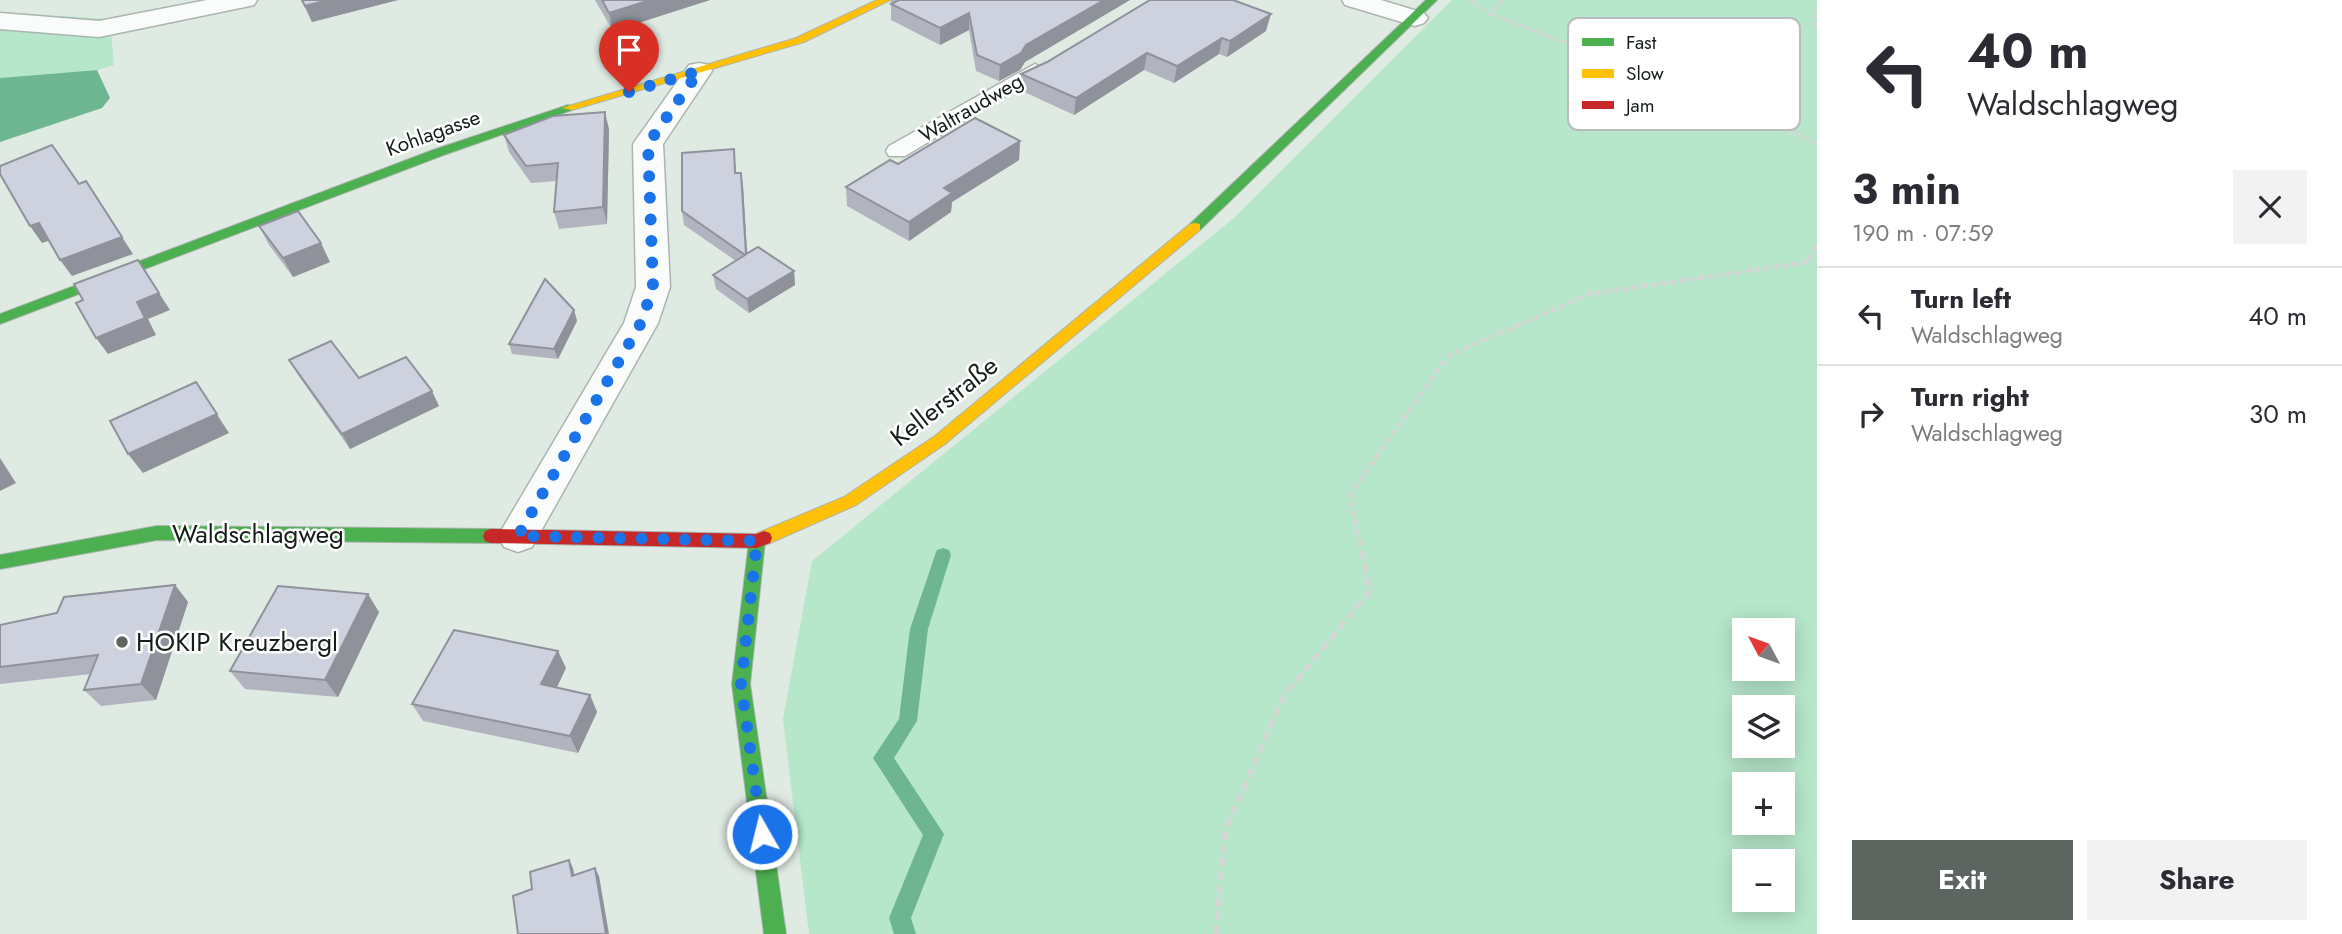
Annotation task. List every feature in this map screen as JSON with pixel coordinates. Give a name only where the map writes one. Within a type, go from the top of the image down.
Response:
[{"type":"street","points":[[0,21],[99,29],[245,0]]},
{"type":"street","name":"Kohlagasse","points":[[0,319],[536,118],[800,40],[885,0]]},
{"type":"street","points":[[1354,0],[1424,9]]},
{"type":"street","name":"Kellerstraße","points":[[757,541],[850,501],[940,440],[1209,216],[1424,9]]},
{"type":"street","name":"Waltraudweg","points":[[1035,70],[1059,56]]},
{"type":"street","points":[[518,536],[641,323],[653,287],[648,144],[699,71]]},
{"type":"street","name":"Waldschlagweg","points":[[0,562],[157,533],[757,541]]},
{"type":"street","points":[[757,541],[741,684],[775,934]]},
{"type":"lane","name":"Waltraudweg","points":[[897,151],[1035,70]]},
{"type":"path","points":[[1469,0],[1490,14],[1568,43]]},
{"type":"path","points":[[1490,14],[1503,0]]},
{"type":"path","points":[[1817,7],[1817,30]]},
{"type":"path","points":[[1786,130],[1817,143]]},
{"type":"path","points":[[1808,262],[1817,244]]},
{"type":"path","points":[[1216,934],[1225,830],[1284,696],[1370,591],[1350,494],[1449,355],[1590,294],[1808,262],[1817,265]]},
{"type":"shaded area","points":[[1452,0],[1817,0],[1817,934],[809,934],[783,719],[812,561],[1235,217]]},
{"type":"shaded area","points":[[0,12],[110,19],[114,65],[97,70],[0,78]]},
{"type":"shaded area","points":[[97,70],[110,98],[102,108],[0,142],[0,78]]},
{"type":"building","points":[[302,0],[328,0],[305,6]]},
{"type":"building","points":[[602,0],[650,0],[609,13]]},
{"type":"building","points":[[899,0],[1104,0],[1026,45],[1021,53],[1000,65],[977,55],[969,13],[940,28],[891,4]]},
{"type":"building","points":[[1150,0],[1233,0],[1271,14],[1230,41],[1222,38],[1177,66],[1147,53],[1076,98],[1021,74],[1047,62]]},
{"type":"building","points":[[605,112],[603,207],[554,212],[558,163],[526,166],[504,135],[553,116]]},
{"type":"building","points":[[975,118],[1020,141],[944,188],[952,193],[909,222],[846,187],[890,160],[898,164]]},
{"type":"building","points":[[52,145],[79,184],[86,181],[122,237],[60,260],[39,223],[30,226],[0,174],[0,166]]},
{"type":"building","points":[[734,149],[735,173],[741,173],[746,254],[758,247],[794,271],[747,299],[713,275],[745,255],[682,211],[682,153]]},
{"type":"building","points":[[298,211],[321,243],[283,258],[259,226]]},
{"type":"building","points":[[138,260],[159,293],[137,302],[145,318],[96,338],[76,303],[83,300],[74,284]]},
{"type":"building","points":[[545,279],[574,310],[554,349],[509,344]]},
{"type":"building","points":[[331,341],[359,378],[406,357],[432,391],[342,434],[289,360]]},
{"type":"building","points":[[196,382],[217,414],[128,454],[110,421]]},
{"type":"building","points":[[175,585],[141,684],[84,690],[98,655],[0,667],[0,625],[57,613],[64,597]]},
{"type":"building","points":[[278,586],[368,594],[325,680],[230,671]]},
{"type":"building","points":[[454,630],[558,651],[541,684],[590,695],[570,736],[412,704]]},
{"type":"building","points":[[569,860],[572,876],[595,868],[606,934],[518,934],[513,896],[532,889],[530,872]]},
{"type":"waterway","points":[[905,934],[900,918],[934,834],[883,758],[908,721],[919,629],[943,555]]},
{"type":"traffic: fast","points":[[1195,227],[1432,0]]},
{"type":"traffic: fast","points":[[0,319],[437,153],[568,108]]},
{"type":"traffic: fast","points":[[0,562],[157,533],[491,536]]},
{"type":"traffic: fast","points":[[757,541],[741,684],[775,934]]},
{"type":"traffic: slow","points":[[568,108],[800,40],[885,0]]},
{"type":"traffic: slow","points":[[764,538],[850,501],[940,440],[1195,227]]},
{"type":"traffic: jam","points":[[491,536],[757,541],[764,538]]},
{"type":"place","name":"HOKIP Kreuzbergl","points":[[122,642]]},
{"type":"route","points":[[629,92],[699,71],[648,144],[653,287],[641,323],[518,536],[757,541],[741,684],[762,834]]}]
